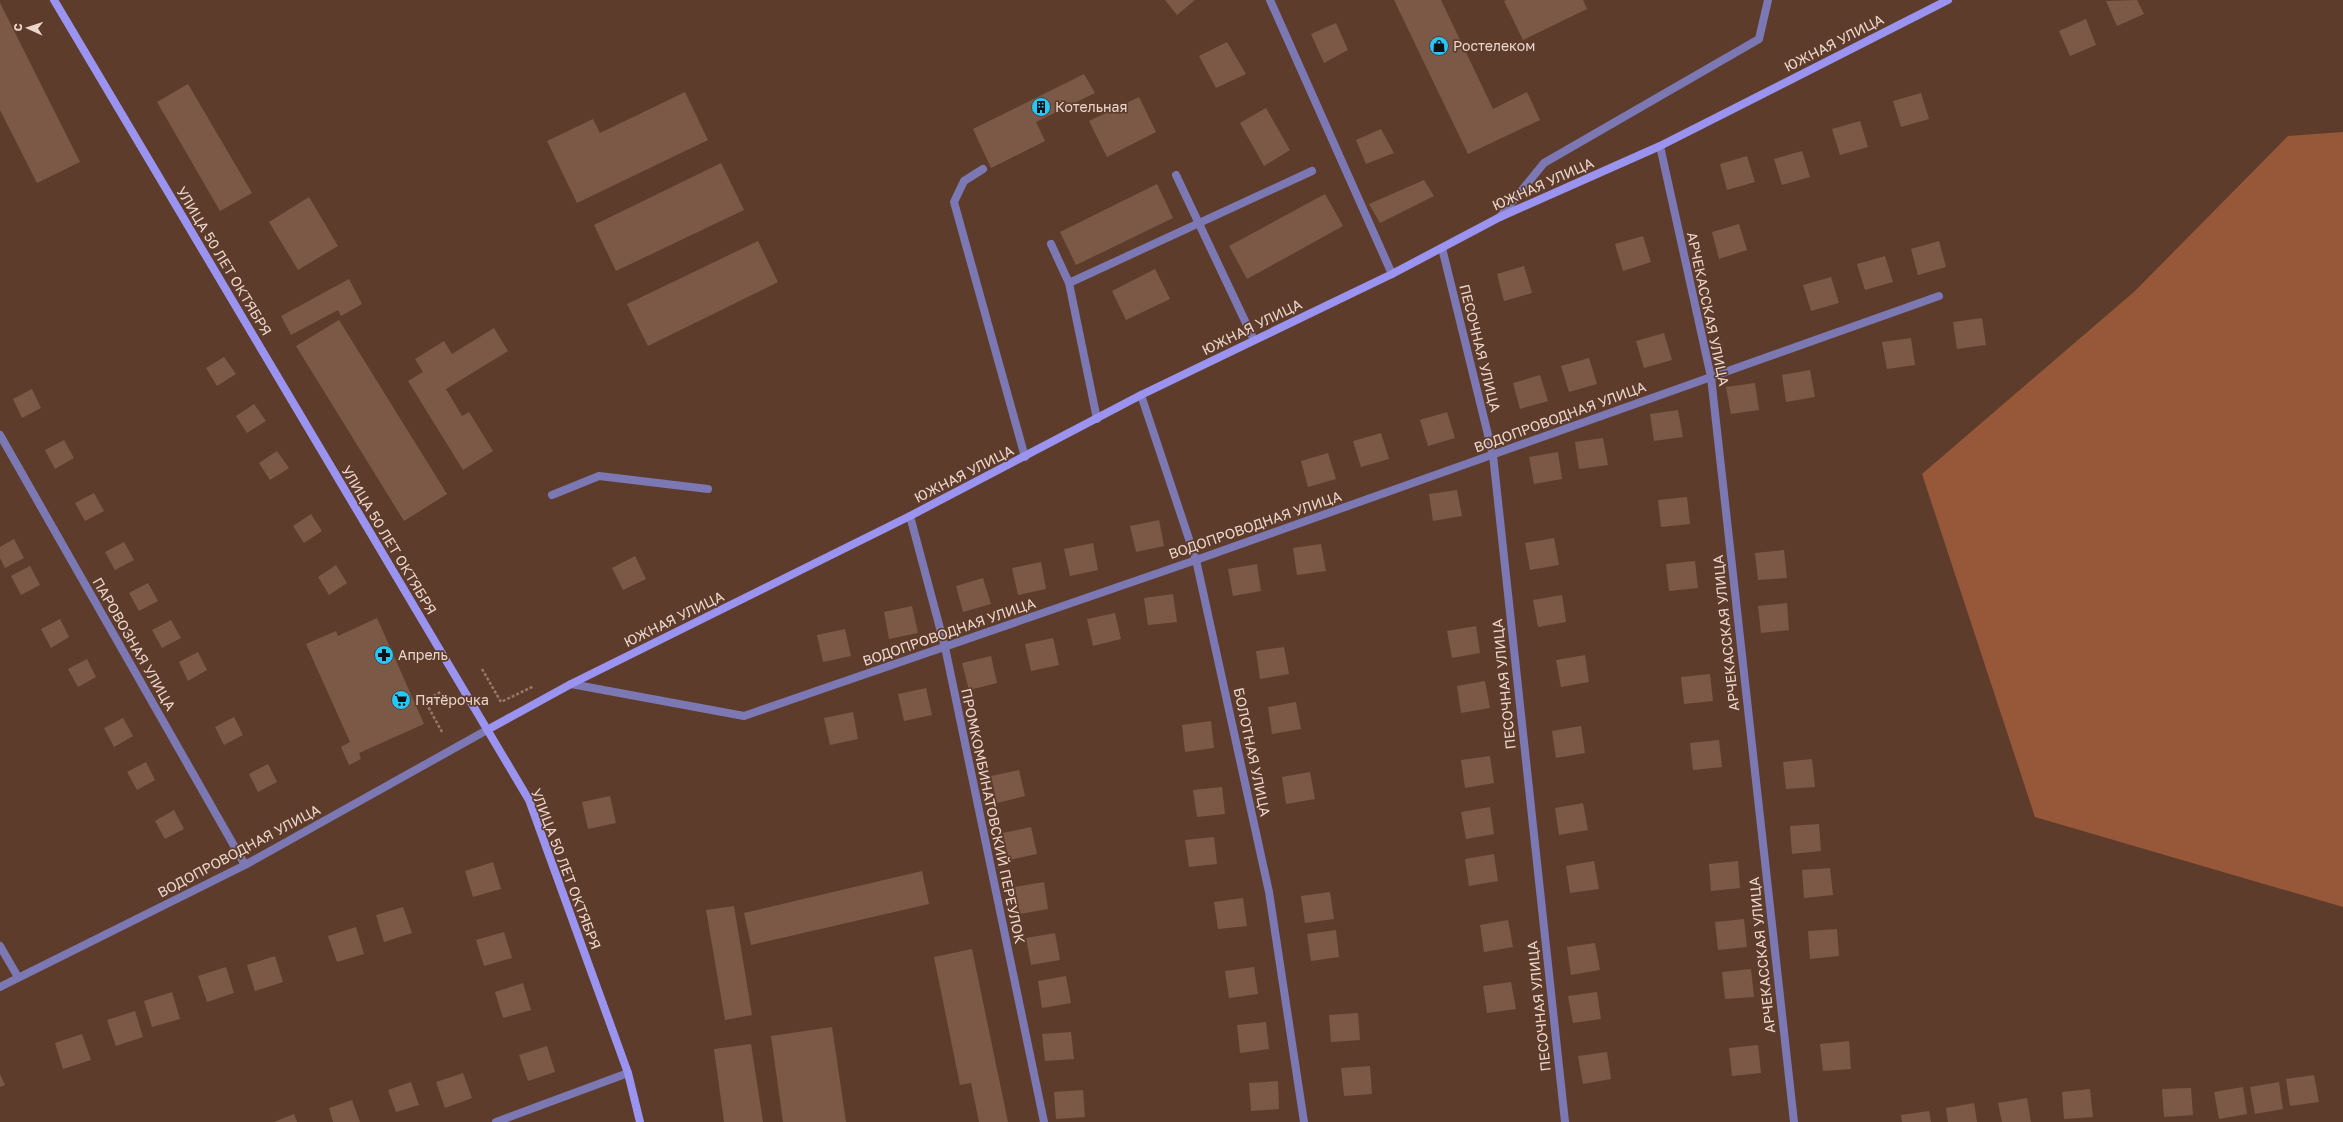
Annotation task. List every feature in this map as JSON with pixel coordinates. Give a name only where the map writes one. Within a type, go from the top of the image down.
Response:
[{"type":"street","name":"УЛИЦА 50 ЛЕТ ОКТЯБРЯ","points":[[54,0],[529,800],[628,1074],[640,1122]]},
{"type":"street","points":[[1270,0],[1392,274]]},
{"type":"street","points":[[1500,217],[1544,163],[1759,39],[1768,0]]},
{"type":"street","name":"ЮЖНАЯ УЛИЦА","points":[[487,730],[571,684],[910,516],[1141,395],[1392,274],[1500,217],[1660,146],[1948,0]]},
{"type":"street","name":"АРЧЕКАССКАЯ УЛИЦА","points":[[1660,146],[1711,378],[1794,1122]]},
{"type":"street","points":[[983,169],[964,182],[954,202],[1025,457]]},
{"type":"street","points":[[1069,283],[1312,171]]},
{"type":"street","points":[[1176,175],[1254,340]]},
{"type":"street","points":[[1051,244],[1069,283],[1097,419]]},
{"type":"street","name":"ПЕСОЧНАЯ УЛИЦА","points":[[1442,248],[1492,455],[1565,1122]]},
{"type":"street","name":"ВОДОПРОВОДНАЯ УЛИЦА","points":[[571,684],[744,716],[1196,560],[1939,296]]},
{"type":"street","name":"БОЛОТНАЯ УЛИЦА","points":[[1141,395],[1196,560],[1269,892],[1304,1122]]},
{"type":"street","name":"ПАРОВОЗНАЯ УЛИЦА","points":[[0,435],[245,865]]},
{"type":"street","points":[[552,495],[599,476],[708,489]]},
{"type":"street","name":"ПРОМКОМБИНАТОВСКИЙ ПЕРЕУЛОК","points":[[910,516],[945,647],[1044,1122]]},
{"type":"street","name":"ВОДОПРОВОДНАЯ УЛИЦА","points":[[0,987],[245,865],[487,730]]},
{"type":"street","points":[[0,946],[18,977]]},
{"type":"street","points":[[496,1122],[628,1074]]},
{"type":"path","points":[[482,669],[501,702],[534,686]]},
{"type":"path","points":[[442,691],[425,701],[442,732]]},
{"type":"shaded area","points":[[2343,132],[2343,907],[2035,817],[1922,474],[2135,291],[2288,136]]},
{"type":"building","points":[[1165,0],[1195,0],[1177,15]]},
{"type":"building","name":"Ростелеком","points":[[1394,0],[1441,0],[1493,109],[1527,92],[1540,120],[1468,154]]},
{"type":"building","name":"Ростелеком","points":[[1583,0],[1587,9],[1523,40],[1504,1]]},
{"type":"building","points":[[2137,0],[2144,14],[2117,26],[2106,1]]},
{"type":"building","points":[[0,3],[80,162],[37,183],[0,110]]},
{"type":"building","points":[[2086,19],[2096,45],[2070,56],[2059,31]]},
{"type":"building","points":[[1336,23],[1348,50],[1324,63],[1311,34]]},
{"type":"building","points":[[1227,42],[1246,74],[1216,88],[1199,56]]},
{"type":"building","name":"Котельная","points":[[1084,74],[1095,93],[1036,122],[1045,141],[991,168],[973,129]]},
{"type":"building","points":[[188,84],[252,193],[220,211],[157,102]]},
{"type":"building","points":[[685,92],[708,140],[577,203],[547,141],[593,119],[600,133]]},
{"type":"building","points":[[1921,93],[1929,119],[1901,127],[1893,101]]},
{"type":"building","points":[[1139,97],[1156,132],[1107,157],[1089,121]]},
{"type":"building","points":[[1266,108],[1290,150],[1264,166],[1240,123]]},
{"type":"building","points":[[1860,121],[1868,147],[1840,155],[1832,129]]},
{"type":"building","points":[[1381,129],[1394,153],[1366,164],[1356,140]]},
{"type":"building","points":[[1802,151],[1810,177],[1782,185],[1774,159]]},
{"type":"building","points":[[1747,156],[1755,182],[1727,190],[1720,164]]},
{"type":"building","points":[[721,163],[744,210],[616,271],[594,225]]},
{"type":"building","points":[[1424,180],[1434,196],[1380,223],[1369,204]]},
{"type":"building","points":[[1157,184],[1173,218],[1076,265],[1060,232]]},
{"type":"building","points":[[1325,194],[1343,226],[1247,279],[1229,246]]},
{"type":"building","points":[[309,197],[338,246],[298,270],[269,222]]},
{"type":"building","points":[[1739,224],[1747,250],[1719,259],[1712,232]]},
{"type":"building","points":[[1643,236],[1651,262],[1623,271],[1615,244]]},
{"type":"building","points":[[758,241],[778,282],[648,346],[627,304]]},
{"type":"building","points":[[1939,241],[1946,267],[1918,275],[1911,249]]},
{"type":"building","points":[[1885,256],[1893,282],[1865,290],[1857,264]]},
{"type":"building","points":[[1524,266],[1532,293],[1504,301],[1497,274]]},
{"type":"building","points":[[1155,269],[1170,299],[1126,320],[1112,291]]},
{"type":"building","points":[[1831,277],[1839,303],[1811,311],[1803,285]]},
{"type":"building","points":[[349,279],[362,304],[341,316],[338,310],[291,335],[281,316]]},
{"type":"building","points":[[1982,318],[1986,345],[1957,349],[1953,322]]},
{"type":"building","points":[[339,320],[447,494],[404,521],[296,346]]},
{"type":"building","points":[[494,328],[508,351],[446,389],[462,416],[469,412],[493,451],[463,470],[408,381],[423,372],[415,359],[444,341],[452,354]]},
{"type":"building","points":[[1664,333],[1672,360],[1644,368],[1636,341]]},
{"type":"building","points":[[1911,338],[1915,365],[1887,369],[1882,342]]},
{"type":"building","points":[[224,357],[236,374],[217,386],[206,368]]},
{"type":"building","points":[[1589,358],[1597,384],[1569,392],[1561,366]]},
{"type":"building","points":[[1810,370],[1815,397],[1786,402],[1782,375]]},
{"type":"building","points":[[1540,375],[1548,401],[1520,409],[1513,383]]},
{"type":"building","points":[[1755,383],[1759,410],[1731,414],[1726,387]]},
{"type":"building","points":[[32,389],[41,408],[22,418],[13,399]]},
{"type":"building","points":[[254,404],[266,421],[247,433],[236,416]]},
{"type":"building","points":[[1678,410],[1683,437],[1654,441],[1650,414]]},
{"type":"building","points":[[1447,412],[1455,438],[1428,446],[1420,420]]},
{"type":"building","points":[[1381,433],[1389,459],[1361,467],[1353,441]]},
{"type":"building","points":[[1603,438],[1608,465],[1579,469],[1575,442]]},
{"type":"building","points":[[64,440],[74,458],[55,469],[45,450]]},
{"type":"building","points":[[277,451],[289,468],[270,480],[259,463]]},
{"type":"building","points":[[1558,452],[1562,479],[1534,484],[1529,457]]},
{"type":"building","points":[[1328,453],[1336,479],[1308,487],[1301,461]]},
{"type":"building","points":[[1457,490],[1462,516],[1433,521],[1429,494]]},
{"type":"building","points":[[94,493],[104,511],[85,521],[75,503]]},
{"type":"building","points":[[1687,497],[1690,524],[1661,527],[1658,500]]},
{"type":"building","points":[[311,514],[322,531],[304,543],[293,526]]},
{"type":"building","points":[[1159,520],[1164,546],[1136,552],[1130,526]]},
{"type":"building","points":[[1554,538],[1559,565],[1530,570],[1525,543]]},
{"type":"building","points":[[14,539],[24,558],[5,568],[0,558],[0,547]]},
{"type":"building","points":[[124,542],[134,560],[115,570],[105,552]]},
{"type":"building","points":[[1093,543],[1098,570],[1070,576],[1064,549]]},
{"type":"building","points":[[1321,544],[1326,571],[1297,575],[1293,548]]},
{"type":"building","points":[[1784,550],[1787,578],[1758,580],[1755,553]]},
{"type":"building","points":[[635,556],[646,579],[623,590],[612,568]]},
{"type":"building","points":[[1695,561],[1698,588],[1669,591],[1666,564]]},
{"type":"building","points":[[1041,562],[1046,589],[1018,595],[1012,568]]},
{"type":"building","points":[[1257,564],[1261,591],[1233,596],[1228,569]]},
{"type":"building","points":[[336,565],[347,583],[329,595],[318,577]]},
{"type":"building","points":[[30,566],[40,585],[21,595],[11,576]]},
{"type":"building","points":[[983,578],[991,604],[963,612],[956,586]]},
{"type":"building","points":[[148,583],[158,601],[139,611],[129,593]]},
{"type":"building","points":[[1173,594],[1177,622],[1148,625],[1144,598]]},
{"type":"building","points":[[1562,595],[1566,622],[1538,627],[1533,600]]},
{"type":"building","points":[[1787,603],[1789,630],[1761,633],[1758,606]]},
{"type":"building","points":[[912,606],[918,633],[889,639],[884,612]]},
{"type":"building","points":[[1115,613],[1121,639],[1093,646],[1087,619]]},
{"type":"building","points":[[377,618],[424,724],[359,753],[361,759],[349,765],[341,747],[350,742],[306,644],[336,631],[338,636]]},
{"type":"building","points":[[60,619],[69,637],[51,648],[41,629]]},
{"type":"building","points":[[171,620],[181,638],[162,648],[152,630]]},
{"type":"building","points":[[1476,626],[1480,653],[1452,658],[1447,631]]},
{"type":"building","points":[[845,629],[851,656],[823,662],[817,635]]},
{"type":"building","points":[[1053,638],[1059,665],[1031,671],[1025,644]]},
{"type":"building","points":[[1284,647],[1289,674],[1260,679],[1256,651]]},
{"type":"building","points":[[198,652],[207,670],[188,681],[179,662]]},
{"type":"building","points":[[1585,655],[1589,682],[1561,687],[1556,660]]},
{"type":"building","points":[[991,656],[997,683],[969,690],[962,663]]},
{"type":"building","points":[[87,659],[96,677],[78,687],[68,669]]},
{"type":"building","points":[[1710,674],[1713,701],[1684,704],[1681,677]]},
{"type":"building","points":[[1485,681],[1490,708],[1461,713],[1457,686]]},
{"type":"building","points":[[926,688],[932,715],[904,721],[898,694]]},
{"type":"building","points":[[1296,702],[1301,729],[1272,734],[1268,707]]},
{"type":"building","points":[[853,712],[858,739],[830,745],[824,718]]},
{"type":"building","points":[[234,717],[243,735],[224,745],[215,727]]},
{"type":"building","points":[[123,718],[133,736],[114,747],[104,728]]},
{"type":"building","points":[[1211,721],[1214,748],[1185,752],[1182,725]]},
{"type":"building","points":[[1581,726],[1585,753],[1556,758],[1552,731]]},
{"type":"building","points":[[1719,740],[1722,767],[1693,770],[1690,743]]},
{"type":"building","points":[[1490,756],[1494,783],[1465,788],[1461,760]]},
{"type":"building","points":[[1812,759],[1815,787],[1786,789],[1783,762]]},
{"type":"building","points":[[146,762],[155,780],[137,790],[127,772]]},
{"type":"building","points":[[268,764],[277,782],[258,792],[249,774]]},
{"type":"building","points":[[1019,770],[1025,796],[997,803],[991,776]]},
{"type":"building","points":[[1310,772],[1315,799],[1286,804],[1282,777]]},
{"type":"building","points":[[1222,787],[1225,814],[1197,817],[1193,790]]},
{"type":"building","points":[[610,796],[616,823],[588,829],[582,802]]},
{"type":"building","points":[[1583,803],[1588,830],[1559,835],[1555,808]]},
{"type":"building","points":[[1490,807],[1494,834],[1466,839],[1461,812]]},
{"type":"building","points":[[174,810],[184,829],[165,839],[155,821]]},
{"type":"building","points":[[1819,824],[1821,851],[1792,854],[1790,826]]},
{"type":"building","points":[[1031,827],[1037,854],[1009,860],[1003,833]]},
{"type":"building","points":[[1214,837],[1217,864],[1189,867],[1185,840]]},
{"type":"building","points":[[1494,854],[1498,881],[1469,886],[1465,859]]},
{"type":"building","points":[[1594,861],[1599,889],[1570,893],[1566,866]]},
{"type":"building","points":[[1738,861],[1740,888],[1711,891],[1709,864]]},
{"type":"building","points":[[493,862],[501,889],[473,897],[465,871]]},
{"type":"building","points":[[1830,868],[1833,895],[1804,898],[1802,870]]},
{"type":"building","points":[[922,871],[929,904],[751,945],[744,913]]},
{"type":"building","points":[[1044,882],[1048,909],[1020,914],[1015,887]]},
{"type":"building","points":[[1330,892],[1334,919],[1305,923],[1301,896]]},
{"type":"building","points":[[1243,898],[1247,926],[1218,929],[1214,902]]},
{"type":"building","points":[[734,906],[752,1015],[725,1020],[706,910]]},
{"type":"building","points":[[403,907],[412,933],[384,942],[376,915]]},
{"type":"building","points":[[1744,919],[1747,947],[1718,950],[1715,922]]},
{"type":"building","points":[[1508,920],[1513,947],[1484,952],[1480,925]]},
{"type":"building","points":[[356,927],[364,954],[337,962],[328,936]]},
{"type":"building","points":[[1837,929],[1839,956],[1810,959],[1808,931]]},
{"type":"building","points":[[1336,930],[1339,957],[1311,961],[1307,934]]},
{"type":"building","points":[[504,932],[512,958],[484,966],[476,940]]},
{"type":"building","points":[[1055,933],[1060,960],[1031,965],[1026,938]]},
{"type":"building","points":[[1595,943],[1600,970],[1571,975],[1567,947]]},
{"type":"building","points":[[972,949],[1008,1122],[979,1122],[971,1083],[960,1085],[934,957]]},
{"type":"building","points":[[275,956],[283,982],[255,991],[247,965]]},
{"type":"building","points":[[226,967],[234,993],[207,1002],[198,976]]},
{"type":"building","points":[[1254,967],[1258,994],[1229,998],[1225,971]]},
{"type":"building","points":[[1751,969],[1754,997],[1725,999],[1722,972]]},
{"type":"building","points":[[1066,976],[1071,1003],[1042,1008],[1038,981]]},
{"type":"building","points":[[1511,982],[1516,1009],[1487,1013],[1483,986]]},
{"type":"building","points":[[523,983],[531,1010],[503,1018],[495,992]]},
{"type":"building","points":[[172,992],[180,1019],[152,1027],[144,1001]]},
{"type":"building","points":[[1597,992],[1601,1019],[1573,1023],[1568,996]]},
{"type":"building","points":[[135,1011],[143,1037],[116,1046],[107,1020]]},
{"type":"building","points":[[1358,1013],[1360,1040],[1331,1042],[1329,1015]]},
{"type":"building","points":[[1266,1022],[1269,1049],[1240,1053],[1237,1025]]},
{"type":"building","points":[[832,1027],[846,1122],[783,1122],[771,1036]]},
{"type":"building","points":[[1071,1032],[1074,1059],[1045,1061],[1042,1034]]},
{"type":"building","points":[[82,1034],[91,1060],[63,1069],[55,1043]]},
{"type":"building","points":[[1849,1041],[1851,1069],[1823,1071],[1820,1044]]},
{"type":"building","points":[[751,1044],[763,1122],[724,1122],[714,1049]]},
{"type":"building","points":[[1758,1045],[1761,1073],[1732,1076],[1729,1048]]},
{"type":"building","points":[[547,1046],[555,1072],[528,1081],[519,1055]]},
{"type":"building","points":[[1607,1052],[1611,1079],[1583,1084],[1578,1056]]},
{"type":"building","points":[[1370,1066],[1372,1094],[1344,1096],[1341,1068]]},
{"type":"building","points":[[463,1073],[472,1098],[445,1108],[436,1082]]},
{"type":"building","points":[[0,1074],[5,1085],[0,1087]]},
{"type":"building","points":[[2314,1075],[2319,1102],[2290,1106],[2286,1079]]},
{"type":"building","points":[[1278,1081],[1279,1109],[1251,1111],[1249,1083]]},
{"type":"building","points":[[411,1082],[419,1105],[396,1112],[388,1090]]},
{"type":"building","points":[[2279,1082],[2283,1109],[2255,1114],[2250,1087]]},
{"type":"building","points":[[2243,1087],[2247,1114],[2219,1119],[2214,1092]]},
{"type":"building","points":[[2191,1088],[2193,1115],[2164,1117],[2162,1089]]},
{"type":"building","points":[[2090,1089],[2093,1117],[2064,1119],[2062,1092]]},
{"type":"building","points":[[1083,1090],[1085,1117],[1056,1119],[1054,1092]]},
{"type":"building","points":[[2027,1098],[2031,1122],[2002,1122],[1998,1103]]},
{"type":"building","points":[[352,1100],[360,1122],[333,1122],[329,1108]]},
{"type":"building","points":[[1974,1103],[1977,1122],[1948,1122],[1946,1108]]},
{"type":"building","points":[[1929,1111],[1931,1122],[1902,1122],[1901,1115]]},
{"type":"building","points":[[294,1114],[297,1122],[274,1122]]},
{"type":"place","name":"Ростелеком","points":[[1439,46]]},
{"type":"place","name":"Котельная","points":[[1041,107]]},
{"type":"place","name":"Апрель","points":[[384,655]]},
{"type":"place","name":"Пятёрочка","points":[[401,700]]}]
